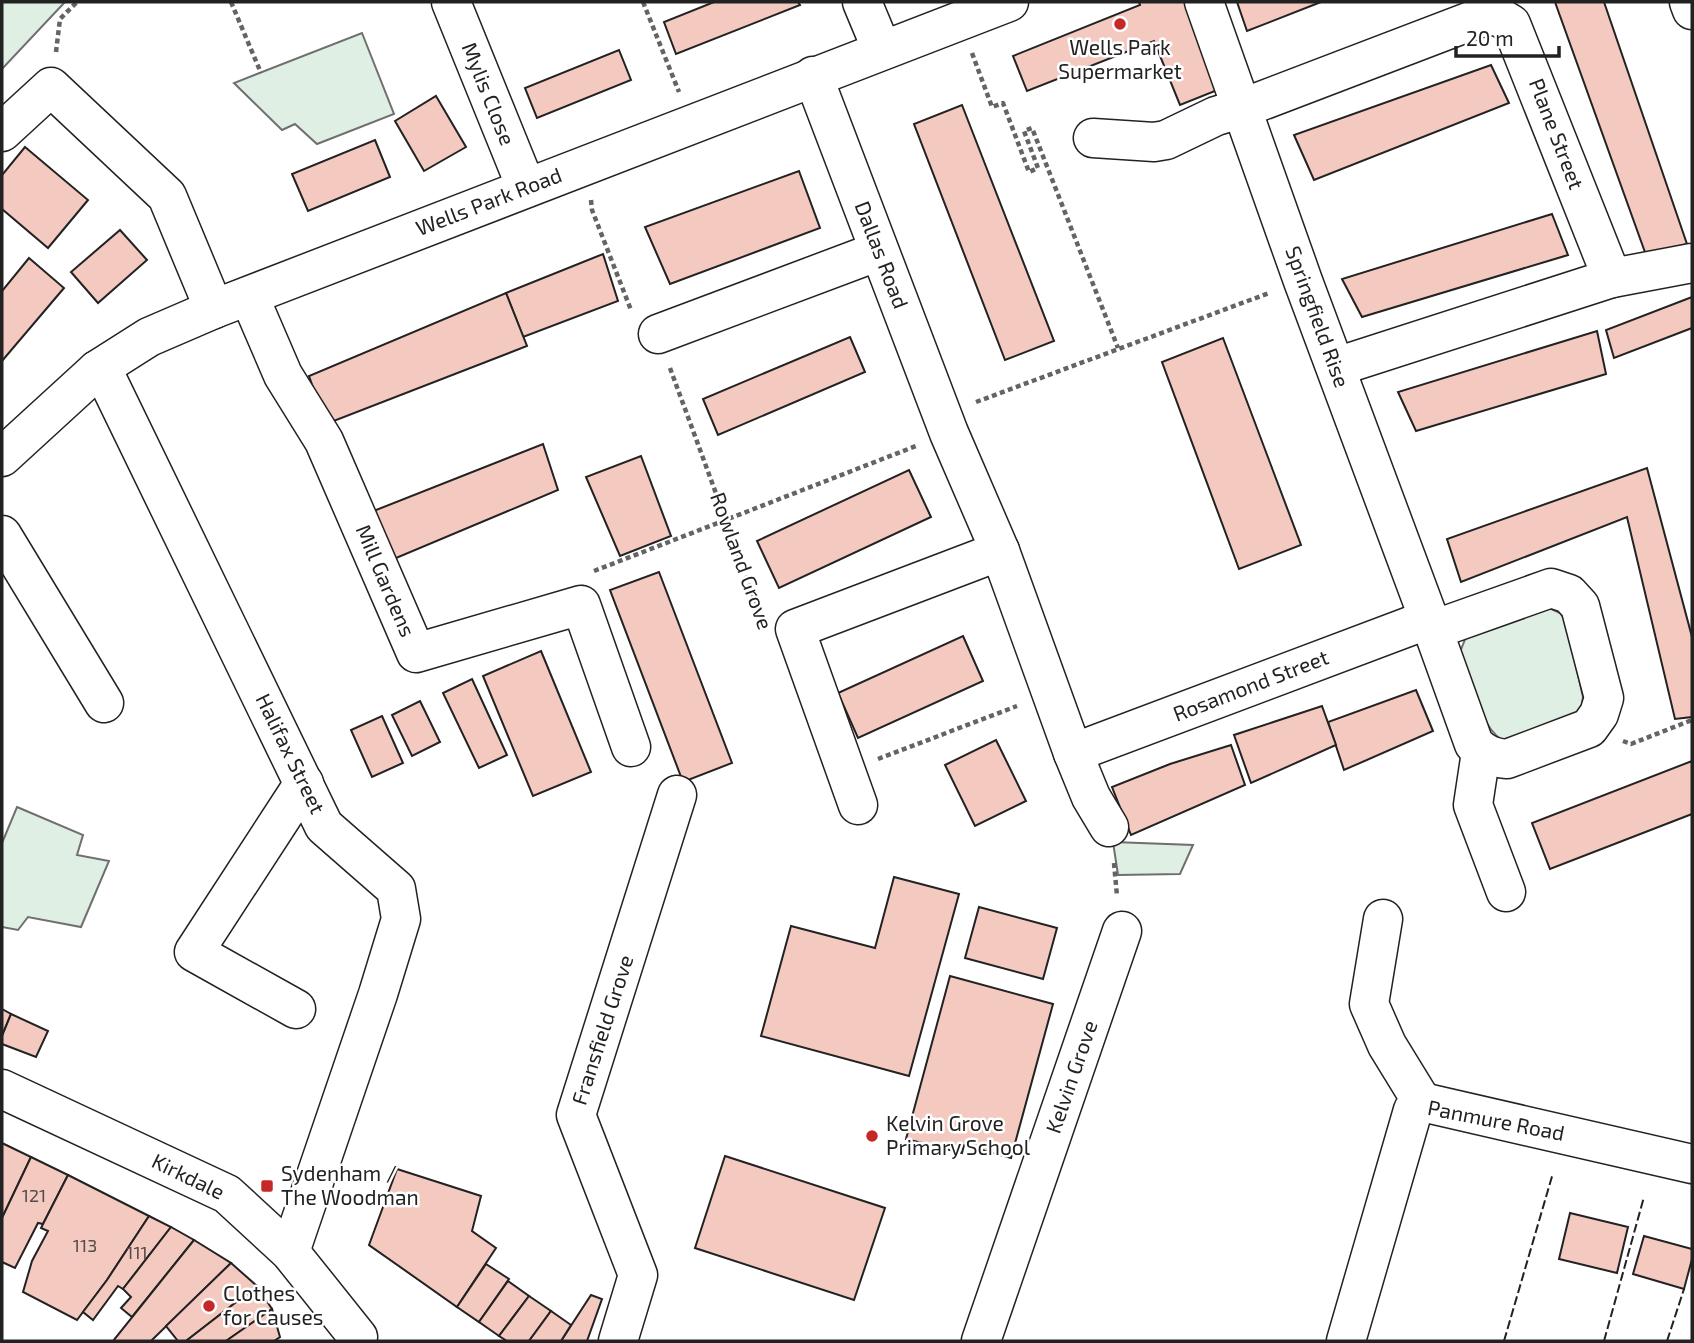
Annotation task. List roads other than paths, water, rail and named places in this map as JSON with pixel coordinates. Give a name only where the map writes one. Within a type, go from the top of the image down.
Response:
[{"type":"street","name":"Mylis Close","points":[[451,2],[526,187]]},
{"type":"street","points":[[862,2],[882,50]]},
{"type":"street","name":"Wells Park Road","points":[[2,457],[97,370],[149,337],[526,187],[1009,2]]},
{"type":"street","name":"Springfield Rise","points":[[1204,2],[1303,281],[1431,625]]},
{"type":"street","points":[[1689,2],[1692,10]]},
{"type":"street","name":"Plane Street","points":[[1243,108],[1476,19],[1496,15],[1511,24],[1518,37],[1612,278]]},
{"type":"street","name":"Dallas Road","points":[[813,76],[949,433],[1000,551],[1073,753],[1091,797],[1110,827]]},
{"type":"street","points":[[2,132],[51,87],[167,196],[214,309]]},
{"type":"street","points":[[1093,138],[1154,142],[1216,116],[1243,108]]},
{"type":"street","points":[[658,334],[879,251]]},
{"type":"street","points":[[1336,367],[1612,278],[1692,263]]},
{"type":"street","name":"Mill Gardens","points":[[249,296],[283,375],[324,441],[416,653],[581,605],[631,747]]},
{"type":"street","name":"Halifax Street","points":[[97,370],[108,383],[324,826],[396,889],[401,919],[290,1252]]},
{"type":"street","points":[[2,535],[104,703]]},
{"type":"street","points":[[852,789],[782,634],[1000,551]]},
{"type":"street","name":"Rosamond Street","points":[[1073,753],[1431,625],[1551,588],[1569,594],[1580,606],[1604,698],[1599,714],[1589,728],[1507,759],[1493,758],[1482,752]]},
{"type":"street","points":[[1431,625],[1474,744],[1482,752],[1473,805],[1506,892]]},
{"type":"street","points":[[296,1009],[194,952],[304,783]]},
{"type":"street","name":"Fransfield Grove","points":[[618,1341],[638,1275],[576,1115],[677,795]]},
{"type":"street","points":[[1383,919],[1369,1004],[1387,1045],[1422,1102]]},
{"type":"street","name":"Kelvin Grove","points":[[981,1341],[1122,931]]},
{"type":"street","name":"Kirkdale","points":[[2,1089],[227,1194],[290,1252],[361,1340]]},
{"type":"street","name":"Panmure Road","points":[[1346,1341],[1413,1110],[1422,1102],[1692,1164]]},
{"type":"place","name":"Wells Park Supermarket","points":[[1120,24]]},
{"type":"place","name":"Kelvin Grove Primary School","points":[[872,1136]]},
{"type":"place","name":"Sydenham / The Woodman","points":[[267,1186]]},
{"type":"place","name":"Clothes for Causes","points":[[209,1306]]}]
